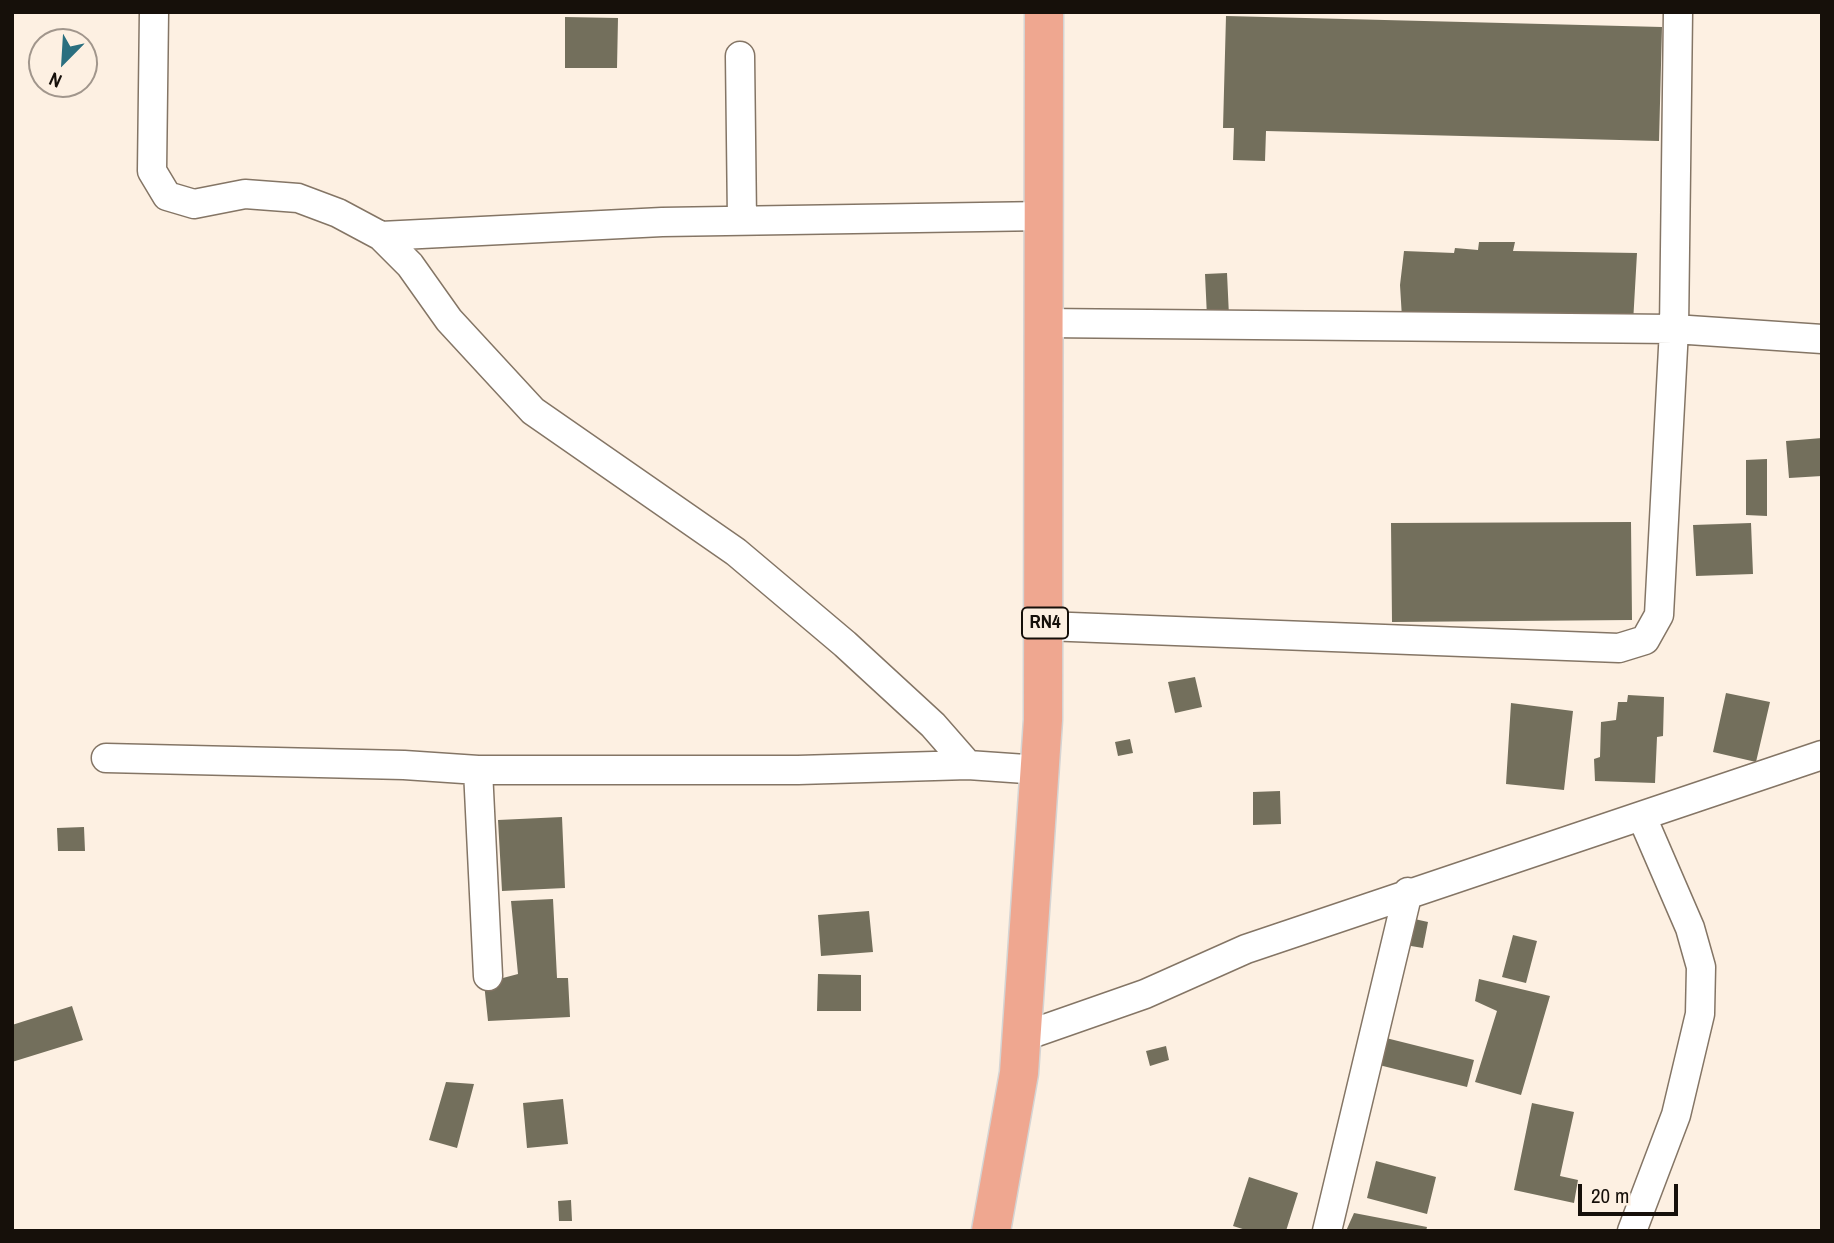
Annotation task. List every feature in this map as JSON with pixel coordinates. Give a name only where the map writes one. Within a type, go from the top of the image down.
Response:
[{"type":"highway","name":"RN4","points":[[990,1231],[1019,1073],[1040,770],[1045,626],[1044,12]]},
{"type":"street","points":[[155,12],[152,171],[167,196],[194,204],[245,194],[298,198],[338,213],[381,236],[410,265],[449,320],[533,411],[736,552],[845,644],[933,725],[968,765]]},
{"type":"street","points":[[1045,626],[1619,648],[1645,640],[1658,615],[1675,329],[1678,12]]},
{"type":"street","points":[[740,56],[742,220]]},
{"type":"street","points":[[381,236],[742,220],[1045,216]]},
{"type":"street","points":[[1044,323],[1675,329],[1822,339]]},
{"type":"street","points":[[1022,1037],[1145,993],[1246,949],[1408,892],[1642,817],[1822,755]]},
{"type":"street","points":[[106,758],[478,770],[798,770],[968,765],[1040,770]]},
{"type":"street","points":[[478,770],[488,976]]},
{"type":"street","points":[[1632,1231],[1676,1115],[1700,1014],[1701,967],[1690,928],[1642,817]]},
{"type":"street","points":[[1327,1231],[1408,892]]},
{"type":"building","points":[[1226,16],[1662,27],[1659,141],[1266,131],[1265,161],[1233,160],[1234,128],[1223,128]]},
{"type":"building","points":[[565,17],[618,18],[617,68],[565,68]]},
{"type":"building","points":[[1479,242],[1515,242],[1513,251],[1637,253],[1633,323],[1402,318],[1400,285],[1404,251],[1454,253],[1455,248],[1478,250]]},
{"type":"building","points":[[1227,273],[1229,316],[1207,317],[1205,274]]},
{"type":"building","points":[[1822,438],[1822,476],[1789,478],[1786,441]]},
{"type":"building","points":[[1767,459],[1767,516],[1746,515],[1746,460]]},
{"type":"building","points":[[1631,522],[1632,620],[1392,622],[1391,523]]},
{"type":"building","points":[[1751,523],[1753,574],[1696,576],[1693,525]]},
{"type":"building","points":[[1195,677],[1202,707],[1175,713],[1168,682]]},
{"type":"building","points":[[1726,693],[1770,702],[1756,762],[1713,752]]},
{"type":"building","points":[[1628,695],[1664,697],[1663,736],[1657,737],[1655,783],[1595,781],[1594,759],[1600,757],[1601,722],[1616,720],[1618,702],[1627,702]]},
{"type":"building","points":[[1511,703],[1573,711],[1564,790],[1506,784]]},
{"type":"building","points":[[1130,739],[1133,753],[1118,756],[1115,742]]},
{"type":"building","points":[[1280,791],[1281,824],[1253,825],[1253,792]]},
{"type":"building","points":[[562,817],[565,888],[502,891],[498,820]]},
{"type":"building","points":[[84,827],[85,851],[58,851],[57,828]]},
{"type":"building","points":[[553,899],[557,978],[568,978],[570,1017],[488,1021],[484,983],[518,974],[511,901]]},
{"type":"building","points":[[869,911],[873,952],[821,956],[818,915]]},
{"type":"building","points":[[1410,918],[1428,922],[1423,948],[1405,945]]},
{"type":"building","points":[[1513,935],[1537,941],[1526,983],[1502,977]]},
{"type":"building","points":[[818,974],[861,975],[861,1011],[817,1011]]},
{"type":"building","points":[[1479,979],[1550,996],[1521,1095],[1475,1082],[1497,1011],[1475,1001]]},
{"type":"building","points":[[72,1006],[83,1040],[12,1062],[12,1025]]},
{"type":"building","points":[[1382,1037],[1474,1060],[1467,1087],[1375,1064]]},
{"type":"building","points":[[1166,1046],[1169,1060],[1150,1066],[1146,1051]]},
{"type":"building","points":[[446,1082],[474,1084],[457,1148],[429,1140]]},
{"type":"building","points":[[563,1099],[568,1144],[527,1148],[523,1103]]},
{"type":"building","points":[[1532,1103],[1574,1112],[1560,1176],[1578,1180],[1574,1203],[1514,1190]]},
{"type":"building","points":[[1376,1161],[1436,1177],[1427,1214],[1367,1198]]},
{"type":"building","points":[[1249,1177],[1298,1193],[1286,1231],[1249,1231],[1233,1226]]},
{"type":"building","points":[[571,1200],[572,1221],[559,1221],[558,1201]]},
{"type":"building","points":[[1354,1213],[1427,1227],[1426,1231],[1346,1231]]}]
